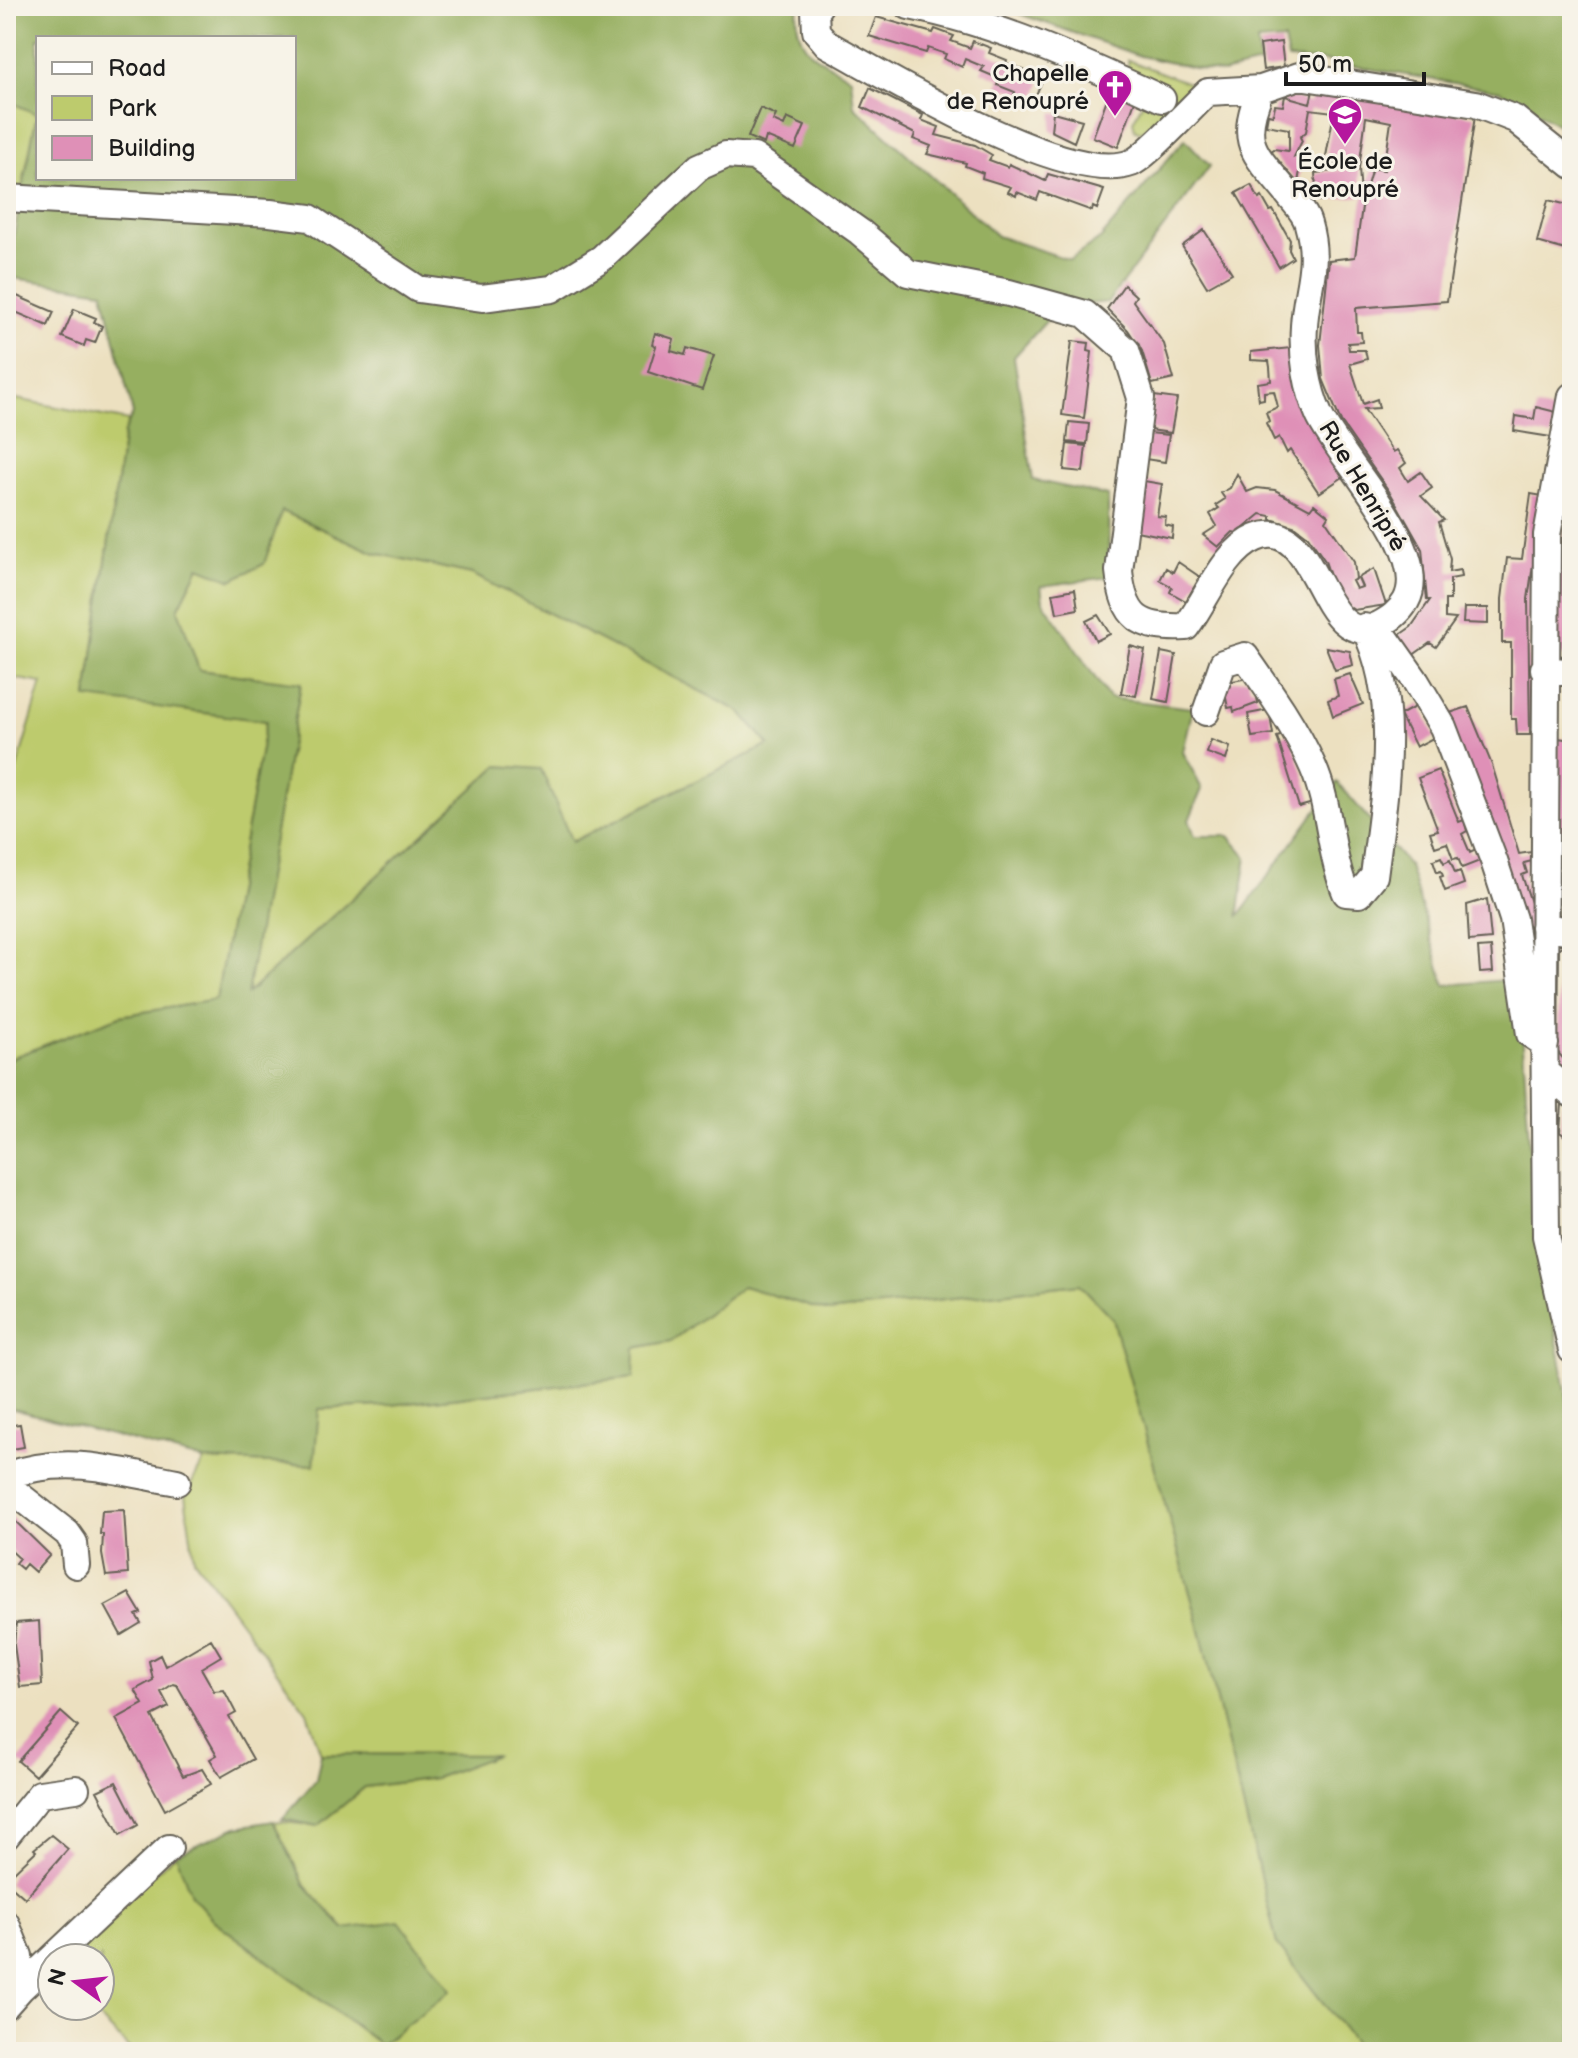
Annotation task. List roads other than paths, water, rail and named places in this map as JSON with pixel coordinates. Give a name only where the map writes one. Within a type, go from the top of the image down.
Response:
[{"type":"street","points":[[819,6],[815,11],[816,31],[827,44],[1013,142],[1096,166],[1135,162],[1208,92],[1261,89],[1299,76],[1476,104],[1515,119],[1572,165]]},
{"type":"street","points":[[909,6],[956,15],[1016,35],[1162,99]]},
{"type":"street","name":"Rue Henripré","points":[[1261,89],[1249,115],[1249,143],[1308,223],[1315,272],[1304,325],[1304,365],[1319,416],[1406,553],[1410,587],[1406,600],[1392,618],[1370,627]]},
{"type":"street","points":[[6,198],[310,218],[418,289],[482,298],[552,289],[602,258],[699,167],[726,155],[754,157],[860,232],[908,273],[1009,293],[1085,314],[1126,350],[1141,398],[1119,571],[1122,598],[1135,618],[1157,628],[1186,627],[1241,546],[1258,536],[1274,536],[1297,548],[1336,615],[1351,627],[1370,627],[1415,680],[1443,727],[1513,919],[1530,1034],[1545,1044]]},
{"type":"street","points":[[1572,396],[1547,535],[1544,669],[1546,1236],[1572,1350]]},
{"type":"street","points":[[1206,712],[1223,663],[1245,656],[1313,767],[1328,816],[1338,874],[1346,893],[1359,894],[1374,876],[1387,733],[1380,670],[1370,627]]},
{"type":"street","points":[[1544,669],[1572,673]]},
{"type":"street","points":[[1544,927],[1572,931]]},
{"type":"street","points":[[1546,1073],[1572,1094]]},
{"type":"street","points":[[6,1476],[32,1467],[62,1463],[177,1482]]},
{"type":"street","points":[[6,1485],[67,1533],[74,1543],[76,1565]]},
{"type":"street","points":[[6,1836],[40,1794],[76,1789]]},
{"type":"street","points":[[13,1996],[169,1848]]},
{"type":"street","points":[[6,1924],[19,1956],[13,1996]]},
{"type":"water","points":[[1572,1160],[1572,1292],[1567,1268],[1565,1172]]},
{"type":"place","name":"Chapelle de Renoupré","points":[[1115,118]]},
{"type":"place","name":"École de Renoupré","points":[[1345,146]]}]
